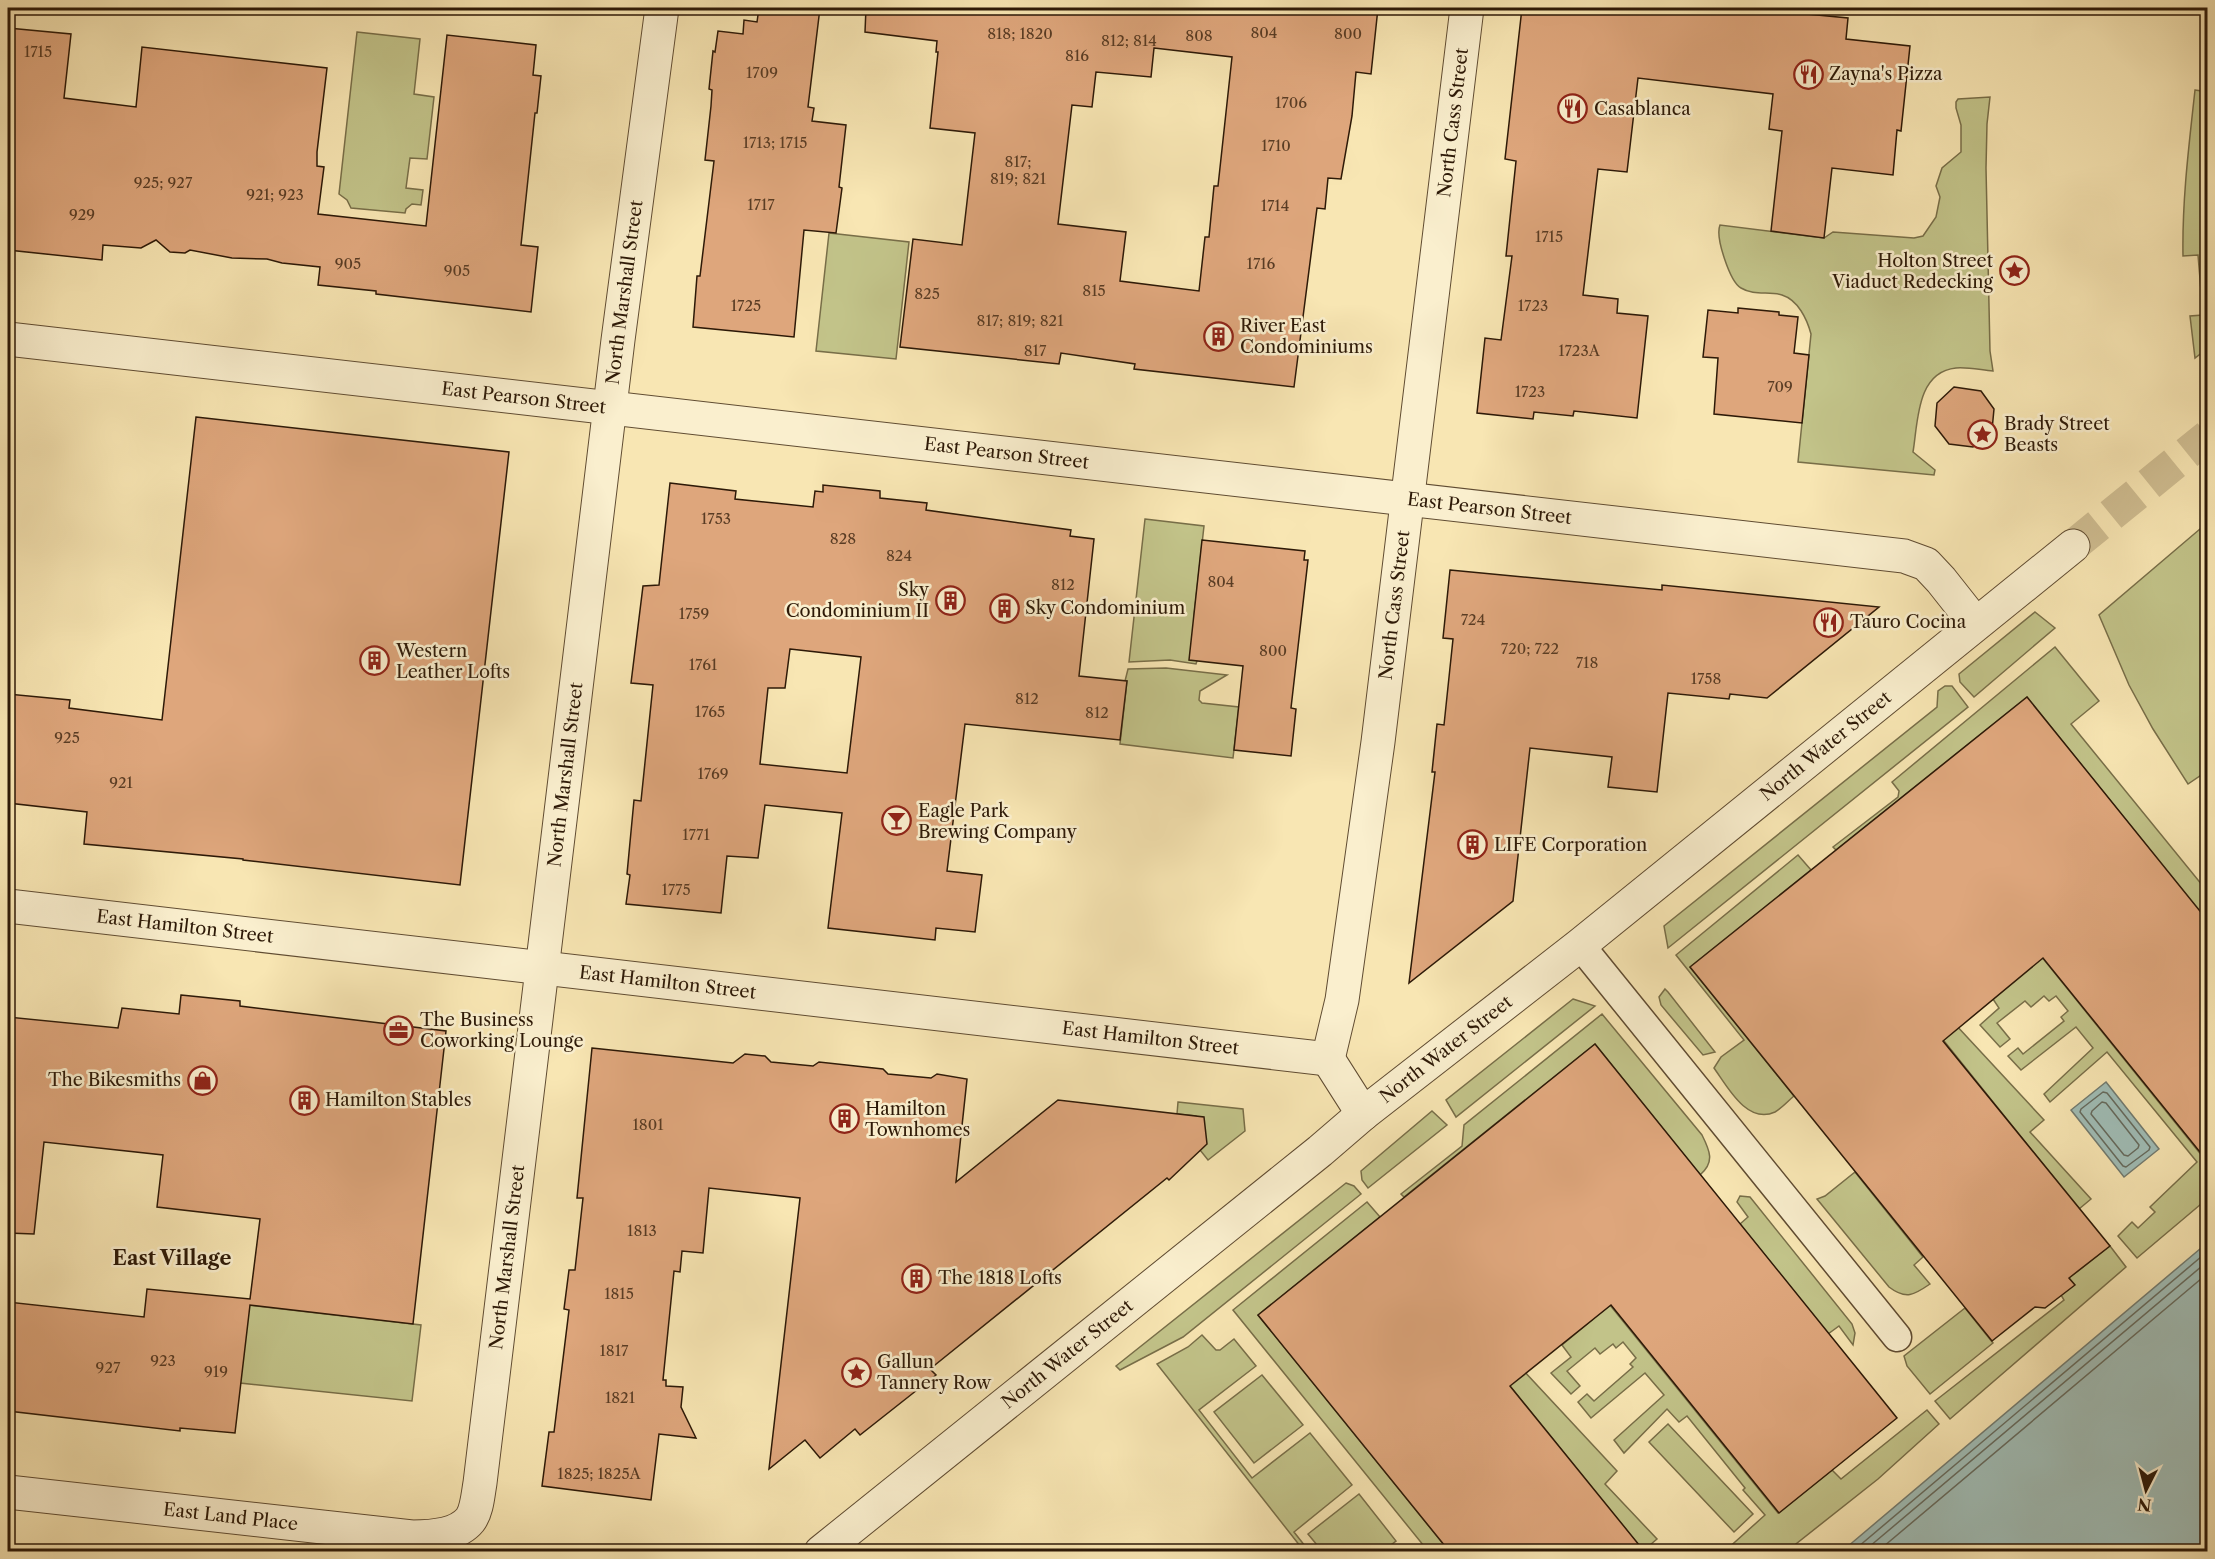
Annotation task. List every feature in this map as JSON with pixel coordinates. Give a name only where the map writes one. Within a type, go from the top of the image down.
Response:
[{"type":"street","name":"North Marshall Street","points":[[452,1532],[470,1520],[476,1507],[480,1483],[630,244],[662,8]]},
{"type":"street","name":"North Cass Street","points":[[1328,1059],[1342,1000],[1378,741],[1467,8]]},
{"type":"street","name":"East Pearson Street","points":[[8,339],[1904,556],[1926,564],[1976,623]]},
{"type":"street","name":"North Water Street","points":[[820,1551],[1320,1151],[1363,1114],[1580,945],[2073,546]]},
{"type":"street","name":"East Hamilton Street","points":[[8,906],[1328,1059]]},
{"type":"street","points":[[1328,1059],[1363,1114]]},
{"type":"street","name":"East Land Place","points":[[8,1492],[412,1537],[427,1537],[452,1532]]},
{"type":"lane","points":[[1580,945],[1898,1337]]},
{"type":"green space","points":[[357,32],[420,39],[414,94],[434,97],[427,159],[410,158],[406,188],[423,190],[421,205],[412,204],[405,213],[351,208],[347,200],[339,194]]},
{"type":"green space","points":[[2195,90],[2208,92],[2208,348],[2195,358],[2190,316],[2203,315],[2198,255],[2183,256],[2183,235],[2186,173]]},
{"type":"green space","points":[[1990,97],[1986,168],[1990,351],[1993,371],[1956,368],[1943,372],[1933,379],[1926,389],[1918,414],[1913,452],[1935,470],[1934,475],[1798,462],[1811,334],[1801,311],[1788,297],[1751,292],[1737,284],[1728,269],[1722,249],[1720,225],[1824,238],[1833,232],[1914,238],[1923,236],[1936,217],[1940,197],[1936,186],[1942,168],[1961,152],[1961,125],[1956,102],[1958,99]]},
{"type":"green space","points":[[829,233],[909,242],[896,359],[816,351]]},
{"type":"green space","points":[[1145,519],[1204,526],[1194,616],[1196,664],[1170,660],[1129,662]]},
{"type":"green space","points":[[2207,523],[2207,771],[2188,784],[2153,729],[2129,685],[2099,615]]},
{"type":"green space","points":[[2035,612],[2055,628],[1974,697],[1960,682],[1959,674]]},
{"type":"green space","points":[[2055,647],[2099,701],[2071,724],[2207,891],[2207,921],[2027,697],[1836,850],[1833,847],[1898,797],[1899,791],[1892,782]]},
{"type":"green space","points":[[1166,668],[1227,675],[1200,691],[1199,700],[1202,703],[1239,707],[1233,758],[1120,744],[1128,669]]},
{"type":"green space","points":[[1945,686],[1952,686],[1968,707],[1668,948],[1664,926],[1937,707],[1938,691]]},
{"type":"green space","points":[[1798,855],[1811,870],[1690,967],[1794,1096],[1775,1112],[1765,1115],[1747,1109],[1739,1102],[1714,1068],[1721,1057],[1744,1040],[1676,955]]},
{"type":"green space","points":[[2012,920],[2207,1162],[2207,1199],[2137,1258],[2118,1236],[2132,1222],[2138,1228],[2155,1212],[2150,1207],[2197,1162],[2107,1052],[2050,1102],[2044,1094],[2093,1048],[2076,1027],[2021,1070],[2008,1056],[2018,1048],[2023,1054],[2064,1021],[2061,1017],[2068,1011],[2056,996],[2049,1001],[2044,996],[2031,1007],[2025,1001],[1997,1023],[2010,1039],[2000,1047],[1980,1025],[1999,1008],[1993,999]]},
{"type":"green space","points":[[1665,989],[1715,1052],[1703,1055],[1661,1005],[1659,997]]},
{"type":"green space","points":[[1929,996],[2044,1120],[2030,1132],[2091,1199],[2079,1209],[1916,1006]]},
{"type":"green space","points":[[1573,999],[1595,1006],[1456,1117],[1446,1100]]},
{"type":"green space","points":[[1602,1014],[1702,1135],[1710,1156],[1708,1166],[1700,1175],[1595,1044],[1404,1197],[1401,1194],[1462,1146],[1464,1125]]},
{"type":"green space","points":[[1178,1102],[1243,1109],[1245,1131],[1208,1160],[1200,1150],[1196,1116],[1177,1114]]},
{"type":"green space","points":[[1432,1111],[1447,1125],[1368,1188],[1362,1180],[1361,1171]]},
{"type":"green space","points":[[1855,1172],[1923,1257],[1914,1265],[1930,1284],[1919,1291],[1905,1295],[1889,1287],[1817,1199],[1825,1196]]},
{"type":"green space","points":[[1346,1183],[1354,1186],[1361,1194],[1183,1337],[1120,1370],[1116,1366]]},
{"type":"green space","points":[[1740,1196],[1750,1197],[1852,1324],[1855,1333],[1853,1345],[1839,1326],[1828,1334],[1740,1224],[1748,1217],[1737,1202]]},
{"type":"green space","points":[[1367,1202],[1380,1217],[1258,1315],[1449,1551],[1428,1551],[1233,1310]]},
{"type":"green space","points":[[2110,1246],[2126,1267],[1950,1419],[1935,1401],[2064,1300],[2061,1295],[2074,1285],[2069,1278]]},
{"type":"green space","points":[[1580,1268],[1778,1513],[1832,1470],[1841,1479],[1927,1410],[1939,1424],[1878,1479],[1787,1551],[1725,1551],[1765,1515],[1743,1490],[1745,1488],[1687,1416],[1679,1422],[1667,1409],[1624,1453],[1614,1440],[1664,1395],[1645,1373],[1591,1418],[1578,1402],[1587,1394],[1594,1401],[1633,1367],[1630,1364],[1636,1358],[1623,1342],[1616,1348],[1613,1344],[1600,1354],[1595,1348],[1567,1371],[1580,1386],[1571,1394],[1551,1373],[1571,1357],[1562,1345],[1592,1320],[1567,1289]]},
{"type":"green space","points":[[248,1305],[421,1325],[412,1401],[240,1383]]},
{"type":"green space","points":[[1965,1308],[1993,1343],[1930,1394],[1907,1366],[1904,1356]]},
{"type":"green space","points":[[1202,1335],[1216,1350],[1220,1350],[1234,1339],[1256,1366],[1199,1410],[1252,1478],[1310,1433],[1352,1485],[1294,1532],[1309,1551],[1304,1551],[1157,1364],[1188,1347]]},
{"type":"green space","points":[[1497,1342],[1617,1471],[1605,1484],[1657,1539],[1643,1551],[1484,1354]]},
{"type":"green space","points":[[1262,1375],[1303,1425],[1254,1463],[1214,1412]]},
{"type":"green space","points":[[1668,1424],[1753,1514],[1734,1532],[1649,1442]]},
{"type":"green space","points":[[1359,1494],[1396,1541],[1383,1551],[1322,1551],[1308,1534]]},
{"type":"water","points":[[2106,1082],[2159,1149],[2124,1177],[2071,1110]]},
{"type":"water","points":[[2207,1243],[2207,1551],[1842,1551],[1847,1547]]},
{"type":"building","points":[[759,8],[820,8],[808,107],[814,108],[812,121],[846,125],[839,187],[842,188],[836,233],[804,230],[794,337],[693,327],[697,276],[700,276],[714,161],[705,160],[711,106],[712,90],[709,89],[713,51],[715,52],[718,31],[743,34],[744,20],[757,22]]},
{"type":"building","points":[[866,8],[1378,8],[1371,74],[1356,72],[1352,116],[1341,179],[1328,178],[1325,209],[1317,208],[1294,387],[1134,369],[1135,364],[1061,353],[1059,364],[900,347],[913,239],[962,245],[975,133],[930,128],[938,52],[936,52],[937,41],[865,32]],"holes":[[[1154,48],[1232,57],[1218,186],[1214,186],[1209,237],[1205,237],[1199,291],[1120,281],[1126,232],[1058,224],[1072,105],[1092,107],[1096,72],[1151,77]]]},
{"type":"building","points":[[1522,8],[1745,8],[1848,18],[1846,39],[1910,46],[1901,131],[1897,130],[1893,175],[1832,168],[1824,238],[1771,231],[1782,131],[1769,129],[1773,94],[1638,78],[1627,172],[1598,169],[1583,295],[1618,299],[1617,313],[1648,316],[1637,418],[1574,411],[1573,416],[1534,412],[1533,419],[1477,413],[1485,338],[1501,340],[1512,256],[1506,256],[1516,161],[1505,159]]},
{"type":"building","points":[[8,28],[71,34],[64,98],[136,107],[142,47],[327,68],[317,152],[317,166],[324,167],[318,214],[426,226],[447,35],[536,45],[533,75],[541,76],[521,245],[538,247],[531,312],[318,285],[320,267],[267,259],[232,258],[190,250],[185,253],[170,252],[156,240],[141,248],[103,245],[102,260],[8,250]]},
{"type":"building","points":[[1738,308],[1779,312],[1779,315],[1798,317],[1794,353],[1809,355],[1802,423],[1714,414],[1718,358],[1703,357],[1708,310],[1738,313]]},
{"type":"building","points":[[1954,387],[1981,391],[1994,409],[1992,430],[1973,447],[1949,444],[1935,426],[1937,403]]},
{"type":"building","name":"Western Leather Lofts","points":[[196,417],[509,452],[460,885],[243,859],[84,844],[87,812],[8,803],[8,694],[70,700],[69,708],[162,720]]},
{"type":"building","points":[[670,483],[736,491],[735,499],[813,507],[815,491],[823,492],[823,485],[880,491],[880,498],[927,503],[926,510],[1071,530],[1070,536],[1094,539],[1079,676],[1127,681],[1120,740],[965,724],[947,871],[982,875],[975,932],[936,928],[935,940],[828,928],[842,813],[765,805],[758,858],[727,856],[721,913],[626,904],[634,800],[641,801],[653,685],[631,683],[643,586],[659,585]],"holes":[[[790,649],[861,657],[847,773],[760,764],[768,688],[785,688]]]},
{"type":"building","points":[[1202,540],[1305,551],[1304,560],[1308,560],[1291,708],[1296,709],[1291,756],[1234,750],[1243,666],[1189,660]]},
{"type":"building","points":[[1450,570],[1662,590],[1662,585],[1879,607],[1767,698],[1730,694],[1729,699],[1668,693],[1657,792],[1608,787],[1612,757],[1530,748],[1513,901],[1409,983],[1435,772],[1432,772],[1437,724],[1444,725],[1453,639],[1443,638]]},
{"type":"building","points":[[2027,697],[2208,921],[2208,1162],[2043,958],[1943,1041],[2110,1246],[2069,1278],[2075,1285],[2045,1308],[2035,1307],[1992,1341],[1690,967]]},
{"type":"building","points":[[181,995],[240,1001],[240,1006],[446,1031],[413,1324],[250,1305],[235,1433],[180,1428],[180,1431],[8,1411],[8,1302],[144,1317],[147,1289],[250,1299],[260,1219],[157,1207],[163,1155],[44,1142],[34,1234],[8,1233],[8,1017],[118,1028],[122,1008],[179,1014]]},
{"type":"building","points":[[1595,1044],[1897,1418],[1779,1513],[1611,1305],[1510,1386],[1644,1551],[1449,1551],[1258,1315]]},
{"type":"building","name":"Gallun Tannery Row","points":[[592,1048],[733,1063],[745,1054],[765,1056],[771,1062],[813,1066],[819,1062],[883,1069],[888,1074],[931,1078],[937,1074],[967,1079],[956,1182],[1058,1100],[1204,1117],[1207,1144],[1169,1180],[1167,1178],[930,1369],[936,1375],[860,1435],[855,1429],[820,1458],[805,1440],[769,1469],[800,1198],[709,1188],[703,1253],[682,1251],[680,1272],[674,1271],[663,1380],[666,1380],[666,1386],[683,1387],[681,1407],[696,1438],[659,1434],[651,1500],[542,1486],[549,1432],[554,1432],[569,1310],[564,1309],[569,1270],[575,1270],[583,1198],[577,1198]]},
{"type":"tunnel","points":[[2073,546],[2208,436]]},
{"type":"place","name":"Zayna's Pizza","points":[[1808,74]]},
{"type":"place","name":"Casablanca","points":[[1573,109]]},
{"type":"place","name":"Holton Street Viaduct Redecking","points":[[2014,271]]},
{"type":"place","name":"River East Condominiums","points":[[1219,336]]},
{"type":"place","name":"Brady Street Beasts","points":[[1983,434]]},
{"type":"place","name":"Sky Condominium II","points":[[950,600]]},
{"type":"place","name":"Sky Condominium","points":[[1004,608]]},
{"type":"place","name":"Tauro Cocina","points":[[1829,622]]},
{"type":"place","name":"Western Leather Lofts","points":[[375,661]]},
{"type":"place","name":"Eagle Park Brewing Company","points":[[897,821]]},
{"type":"place","name":"LIFE Corporation","points":[[1473,845]]},
{"type":"place","name":"The Business Coworking Lounge","points":[[399,1030]]},
{"type":"place","name":"The Bikesmiths","points":[[202,1080]]},
{"type":"place","name":"Hamilton Stables","points":[[304,1100]]},
{"type":"place","name":"Hamilton Townhomes","points":[[844,1119]]},
{"type":"place","name":"The 1818 Lofts","points":[[917,1278]]},
{"type":"place","name":"Gallun Tannery Row","points":[[856,1372]]},
{"type":"district","name":"East Village","points":[[172,1258]]}]
